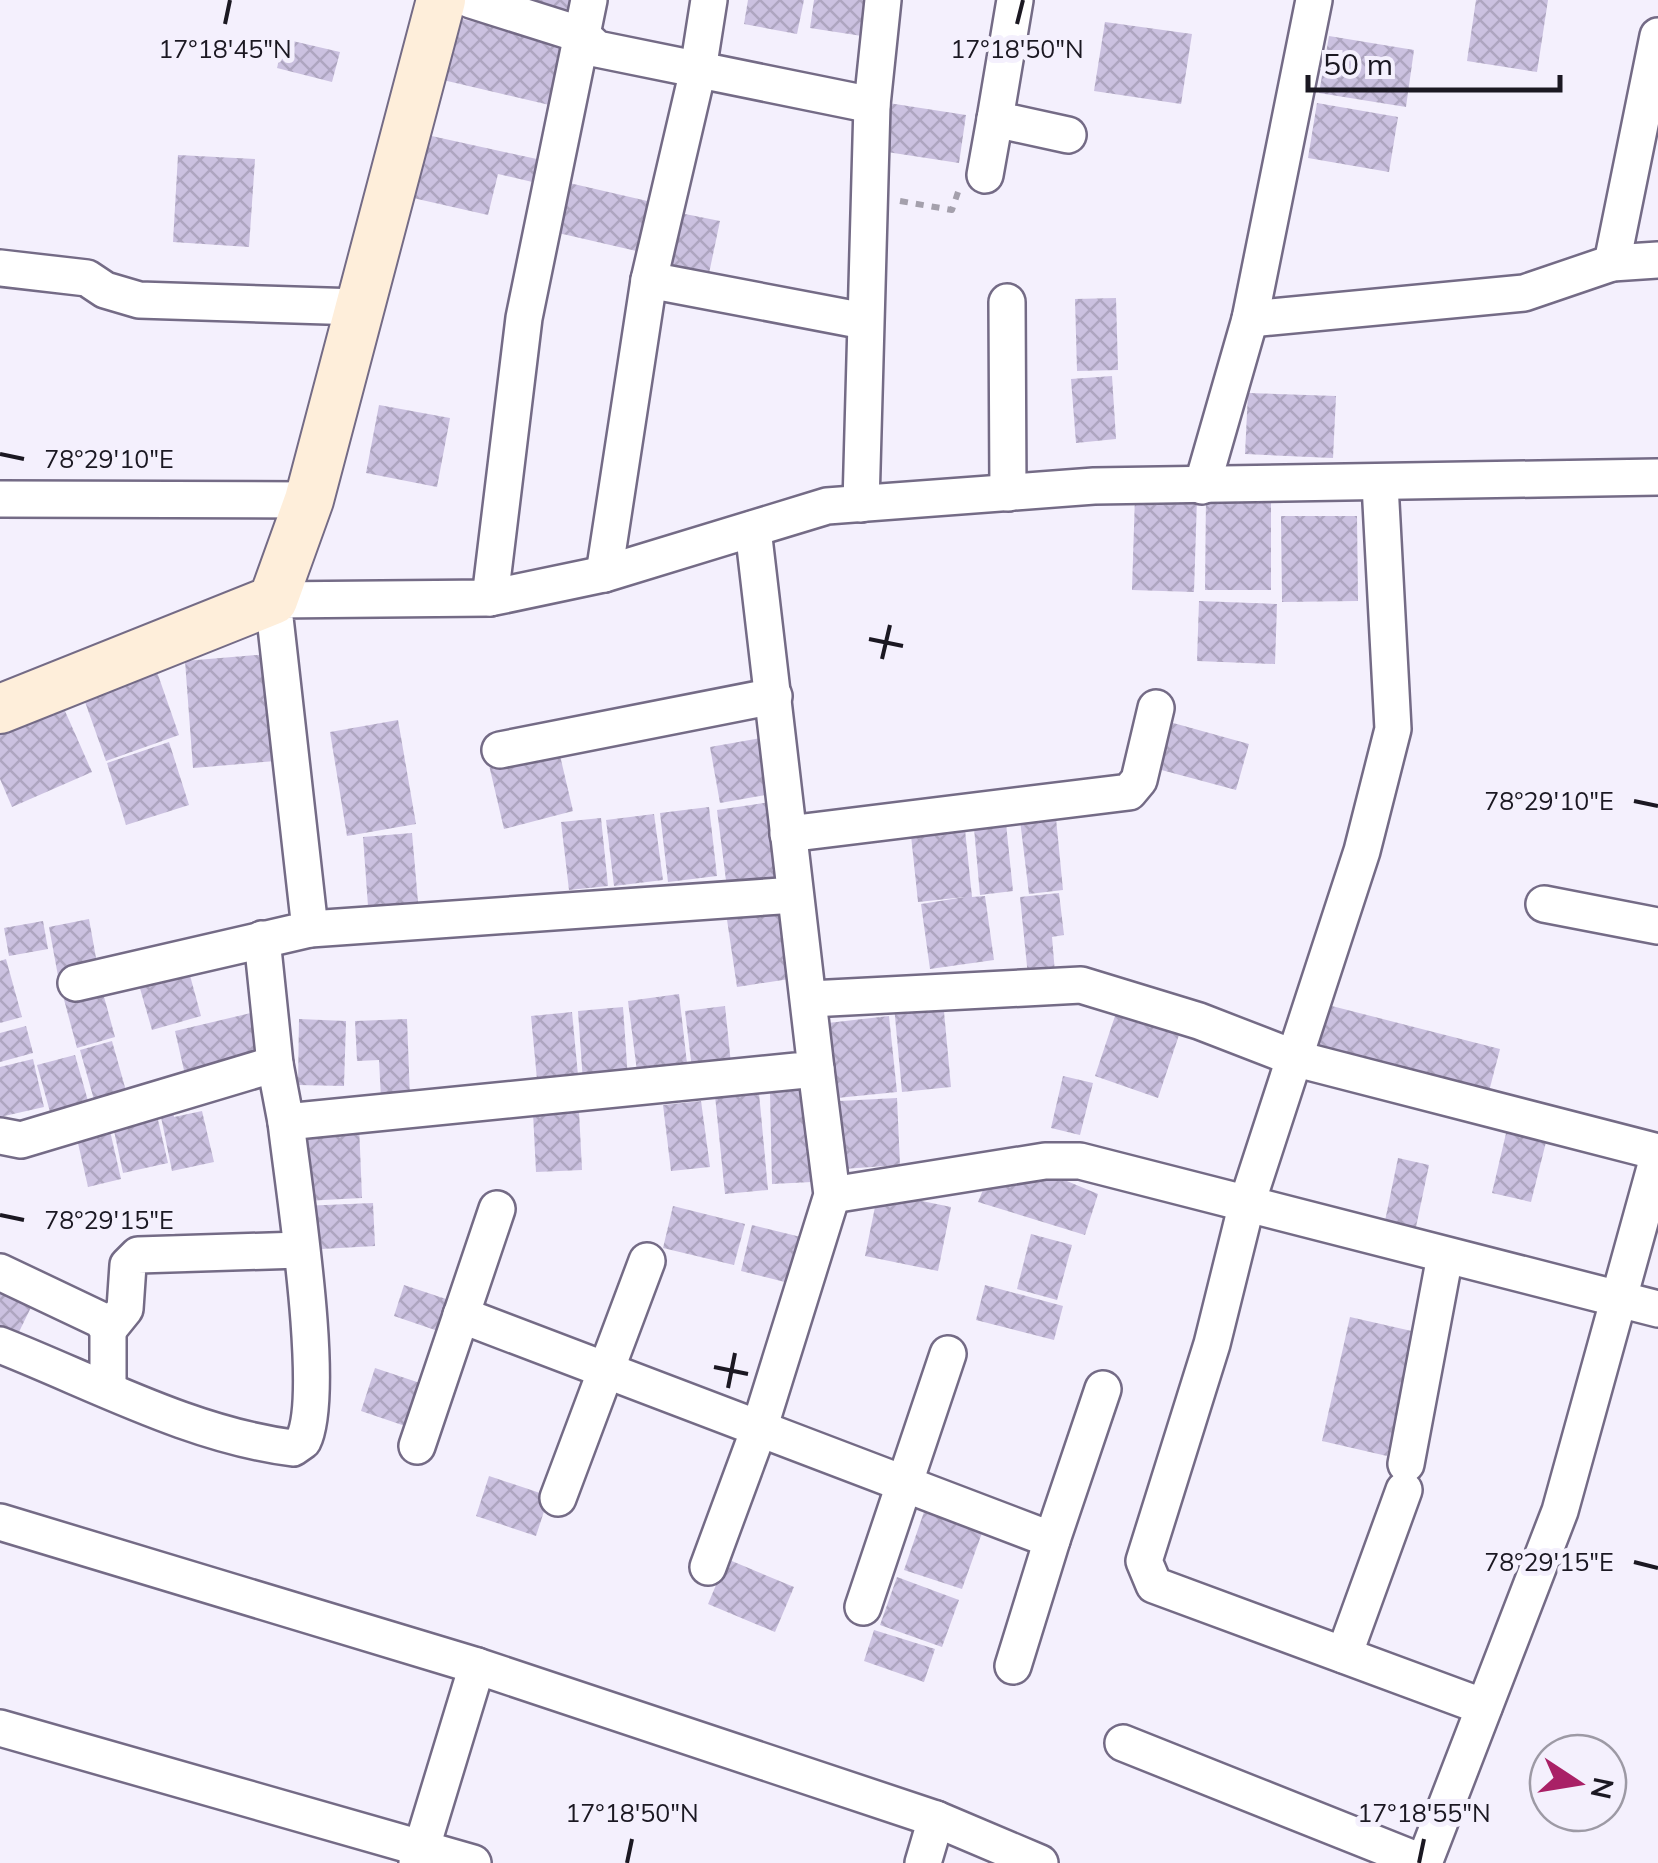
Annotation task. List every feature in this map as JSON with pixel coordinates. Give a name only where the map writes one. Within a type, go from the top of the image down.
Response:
[{"type":"street","points":[[310,929],[272,600],[309,500],[441,0]]},
{"type":"street","points":[[472,0],[582,35],[597,49],[872,105]]},
{"type":"street","points":[[490,598],[524,318],[589,0]]},
{"type":"street","points":[[604,574],[649,280],[698,70],[709,0]]},
{"type":"street","points":[[861,504],[872,105],[882,0]]},
{"type":"street","points":[[985,175],[1015,0]]},
{"type":"street","points":[[1202,486],[1250,320],[1314,0]]},
{"type":"street","points":[[1612,263],[1658,36]]},
{"type":"street","points":[[995,119],[1068,135]]},
{"type":"street","points":[[1250,320],[1524,293],[1612,263],[1658,260]]},
{"type":"street","points":[[0,268],[87,278],[104,290],[139,300],[359,308]]},
{"type":"street","points":[[649,280],[864,321]]},
{"type":"street","points":[[1008,302],[1008,492]]},
{"type":"street","points":[[0,708],[272,600],[490,598],[604,574],[826,506],[1008,492],[1658,477]]},
{"type":"street","points":[[1380,484],[1393,728],[1362,851],[1248,1203],[1212,1344],[1144,1561],[1145,1573],[1154,1586],[1484,1707]]},
{"type":"street","points":[[0,499],[309,500]]},
{"type":"street","points":[[708,1567],[759,1428],[832,1195],[753,529]]},
{"type":"street","points":[[500,750],[774,696]]},
{"type":"street","points":[[788,834],[1129,792],[1139,780],[1156,708]]},
{"type":"street","points":[[76,984],[310,929],[795,894]]},
{"type":"street","points":[[1544,904],[1658,926]]},
{"type":"street","points":[[0,1345],[206,1428],[274,1446],[292,1448],[302,1441],[310,1409],[300,1250],[262,938]]},
{"type":"street","points":[[810,998],[1081,985],[1200,1020],[1297,1059],[1658,1155],[1560,1510],[1424,1863],[1123,1743]]},
{"type":"street","points":[[0,1136],[21,1140],[276,1064]]},
{"type":"street","points":[[286,1122],[816,1069]]},
{"type":"street","points":[[832,1195],[1045,1161],[1080,1162],[1658,1309]]},
{"type":"street","points":[[417,1446],[497,1209]]},
{"type":"street","points":[[108,1388],[108,1330],[125,1308],[128,1266],[138,1255],[300,1250]]},
{"type":"street","points":[[1344,1656],[1405,1476],[1445,1256]]},
{"type":"street","points":[[558,1498],[647,1260]]},
{"type":"street","points":[[0,1272],[90,1313],[108,1330]]},
{"type":"street","points":[[461,1315],[1052,1540]]},
{"type":"street","points":[[862,1607],[948,1354]]},
{"type":"street","points":[[1012,1666],[1103,1389]]},
{"type":"street","points":[[0,1522],[478,1666],[936,1819],[1040,1863]]},
{"type":"street","points":[[420,1855],[478,1666]]},
{"type":"street","points":[[0,1728],[420,1855],[473,1863]]},
{"type":"street","points":[[923,1863],[936,1819]]},
{"type":"path","points":[[869,195],[952,210],[960,186],[976,184],[985,175]]},
{"type":"building","points":[[513,0],[585,0],[580,20]]},
{"type":"building","points":[[748,0],[804,0],[797,34],[744,24]]},
{"type":"building","points":[[814,0],[880,0],[875,38],[810,28]]},
{"type":"building","points":[[1476,0],[1548,0],[1537,72],[1467,61]]},
{"type":"building","points":[[458,18],[573,45],[558,107],[443,80]]},
{"type":"building","points":[[1105,22],[1192,34],[1181,104],[1094,91]]},
{"type":"building","points":[[1329,36],[1414,50],[1406,107],[1319,93]]},
{"type":"building","points":[[284,39],[340,52],[332,82],[277,68]]},
{"type":"building","points":[[882,102],[966,115],[959,163],[874,150]]},
{"type":"building","points":[[1317,103],[1398,117],[1389,172],[1308,158]]},
{"type":"building","points":[[427,135],[546,161],[541,184],[498,174],[488,215],[413,198]]},
{"type":"building","points":[[178,155],[255,159],[249,247],[173,242]]},
{"type":"building","points":[[565,182],[656,203],[645,253],[554,232]]},
{"type":"building","points":[[670,211],[720,221],[707,283],[657,273]]},
{"type":"building","points":[[1116,298],[1118,370],[1077,371],[1075,299]]},
{"type":"building","points":[[1112,376],[1116,439],[1076,443],[1071,379]]},
{"type":"building","points":[[1248,393],[1336,396],[1333,458],[1245,454]]},
{"type":"building","points":[[379,405],[450,418],[437,487],[366,473]]},
{"type":"building","points":[[1206,495],[1271,495],[1271,590],[1205,590]]},
{"type":"building","points":[[1135,496],[1197,498],[1194,592],[1132,590]]},
{"type":"building","points":[[1281,516],[1357,516],[1358,601],[1282,602]]},
{"type":"building","points":[[1199,601],[1277,604],[1275,664],[1197,661]]},
{"type":"building","points":[[268,654],[276,761],[193,768],[185,661]]},
{"type":"building","points":[[157,672],[179,735],[106,761],[84,699]]},
{"type":"building","points":[[61,702],[92,772],[12,807],[0,779],[0,729]]},
{"type":"building","points":[[398,720],[416,824],[347,836],[330,732]]},
{"type":"building","points":[[1166,721],[1249,744],[1236,790],[1154,768]]},
{"type":"building","points":[[761,738],[771,794],[720,803],[710,747]]},
{"type":"building","points":[[169,742],[189,805],[126,825],[107,763]]},
{"type":"building","points":[[558,747],[573,811],[504,829],[489,765]]},
{"type":"building","points":[[777,801],[787,880],[727,888],[717,810]]},
{"type":"building","points":[[709,807],[717,876],[668,882],[660,813]]},
{"type":"building","points":[[1055,808],[1063,890],[1029,894],[1019,812]]},
{"type":"building","points":[[654,814],[663,880],[614,886],[606,820]]},
{"type":"building","points":[[1005,814],[1013,891],[980,895],[973,817]]},
{"type":"building","points":[[601,818],[608,886],[569,890],[561,822]]},
{"type":"building","points":[[964,820],[972,897],[985,896],[994,960],[930,969],[921,904],[965,897],[918,902],[910,826]]},
{"type":"building","points":[[412,833],[418,902],[368,906],[363,837]]},
{"type":"building","points":[[1059,893],[1064,935],[1052,937],[1055,973],[1028,976],[1020,897]]},
{"type":"building","points":[[779,906],[789,979],[737,987],[726,913]]},
{"type":"building","points":[[89,919],[98,969],[58,976],[49,927]]},
{"type":"building","points":[[43,921],[48,949],[9,956],[4,928]]},
{"type":"building","points":[[185,957],[201,1016],[152,1030],[135,971]]},
{"type":"building","points":[[6,959],[22,1017],[0,1023],[0,961]]},
{"type":"building","points":[[100,982],[115,1037],[77,1048],[62,992]]},
{"type":"building","points":[[679,994],[688,1072],[638,1079],[628,1001]]},
{"type":"building","points":[[943,1001],[951,1087],[902,1092],[894,1006]]},
{"type":"building","points":[[1119,1004],[1182,1026],[1158,1098],[1095,1076]]},
{"type":"building","points":[[1324,1004],[1500,1049],[1487,1099],[1311,1054]]},
{"type":"building","points":[[725,1006],[731,1064],[692,1069],[685,1011]]},
{"type":"building","points":[[623,1007],[628,1079],[583,1082],[578,1011]]},
{"type":"building","points":[[255,1012],[265,1060],[186,1079],[175,1031]]},
{"type":"building","points":[[572,1012],[579,1086],[538,1090],[531,1016]]},
{"type":"building","points":[[889,1016],[897,1092],[827,1099],[819,1024]]},
{"type":"building","points":[[299,1019],[346,1021],[344,1086],[298,1085]]},
{"type":"building","points":[[407,1019],[410,1098],[381,1099],[379,1060],[357,1061],[355,1021]]},
{"type":"building","points":[[26,1026],[33,1053],[0,1062],[0,1033]]},
{"type":"building","points":[[112,1041],[128,1098],[96,1107],[80,1050]]},
{"type":"building","points":[[75,1055],[90,1108],[52,1119],[37,1065]]},
{"type":"building","points":[[33,1059],[44,1107],[0,1117],[0,1067]]},
{"type":"building","points":[[1063,1076],[1093,1083],[1080,1135],[1051,1128]]},
{"type":"building","points":[[809,1090],[812,1182],[772,1184],[770,1091]]},
{"type":"building","points":[[759,1093],[768,1190],[725,1194],[715,1096]]},
{"type":"building","points":[[897,1098],[900,1165],[843,1169],[839,1101]]},
{"type":"building","points":[[701,1101],[710,1167],[671,1171],[663,1105]]},
{"type":"building","points":[[171,1104],[174,1117],[202,1111],[214,1162],[172,1171],[159,1107]]},
{"type":"building","points":[[155,1107],[168,1163],[123,1173],[111,1117]]},
{"type":"building","points":[[579,1111],[582,1170],[536,1172],[533,1113]]},
{"type":"building","points":[[108,1122],[121,1179],[88,1187],[75,1130]]},
{"type":"building","points":[[359,1124],[362,1198],[304,1201],[300,1127]]},
{"type":"building","points":[[1507,1129],[1547,1138],[1531,1202],[1492,1193]]},
{"type":"building","points":[[1398,1158],[1429,1165],[1416,1227],[1385,1221]]},
{"type":"building","points":[[1038,1169],[1098,1194],[1085,1235],[978,1202],[988,1178]]},
{"type":"building","points":[[878,1192],[951,1207],[938,1271],[865,1256]]},
{"type":"building","points":[[373,1203],[375,1246],[304,1250],[302,1206]]},
{"type":"building","points":[[673,1206],[745,1224],[734,1265],[663,1248]]},
{"type":"building","points":[[752,1225],[809,1239],[797,1285],[741,1271]]},
{"type":"building","points":[[1031,1234],[1072,1245],[1057,1300],[1017,1289]]},
{"type":"building","points":[[0,1275],[38,1293],[17,1336],[0,1328]]},
{"type":"building","points":[[404,1285],[449,1300],[438,1331],[394,1316]]},
{"type":"building","points":[[985,1285],[1063,1306],[1054,1340],[976,1320]]},
{"type":"building","points":[[1350,1317],[1416,1332],[1387,1456],[1322,1441]]},
{"type":"building","points":[[375,1368],[426,1385],[411,1428],[361,1411]]},
{"type":"building","points":[[489,1476],[549,1496],[536,1536],[476,1516]]},
{"type":"building","points":[[925,1509],[983,1530],[962,1589],[904,1570]]},
{"type":"building","points":[[727,1559],[794,1587],[775,1632],[708,1604]]},
{"type":"building","points":[[897,1577],[959,1600],[942,1647],[880,1625]]},
{"type":"building","points":[[874,1630],[935,1649],[924,1682],[864,1661]]}]
